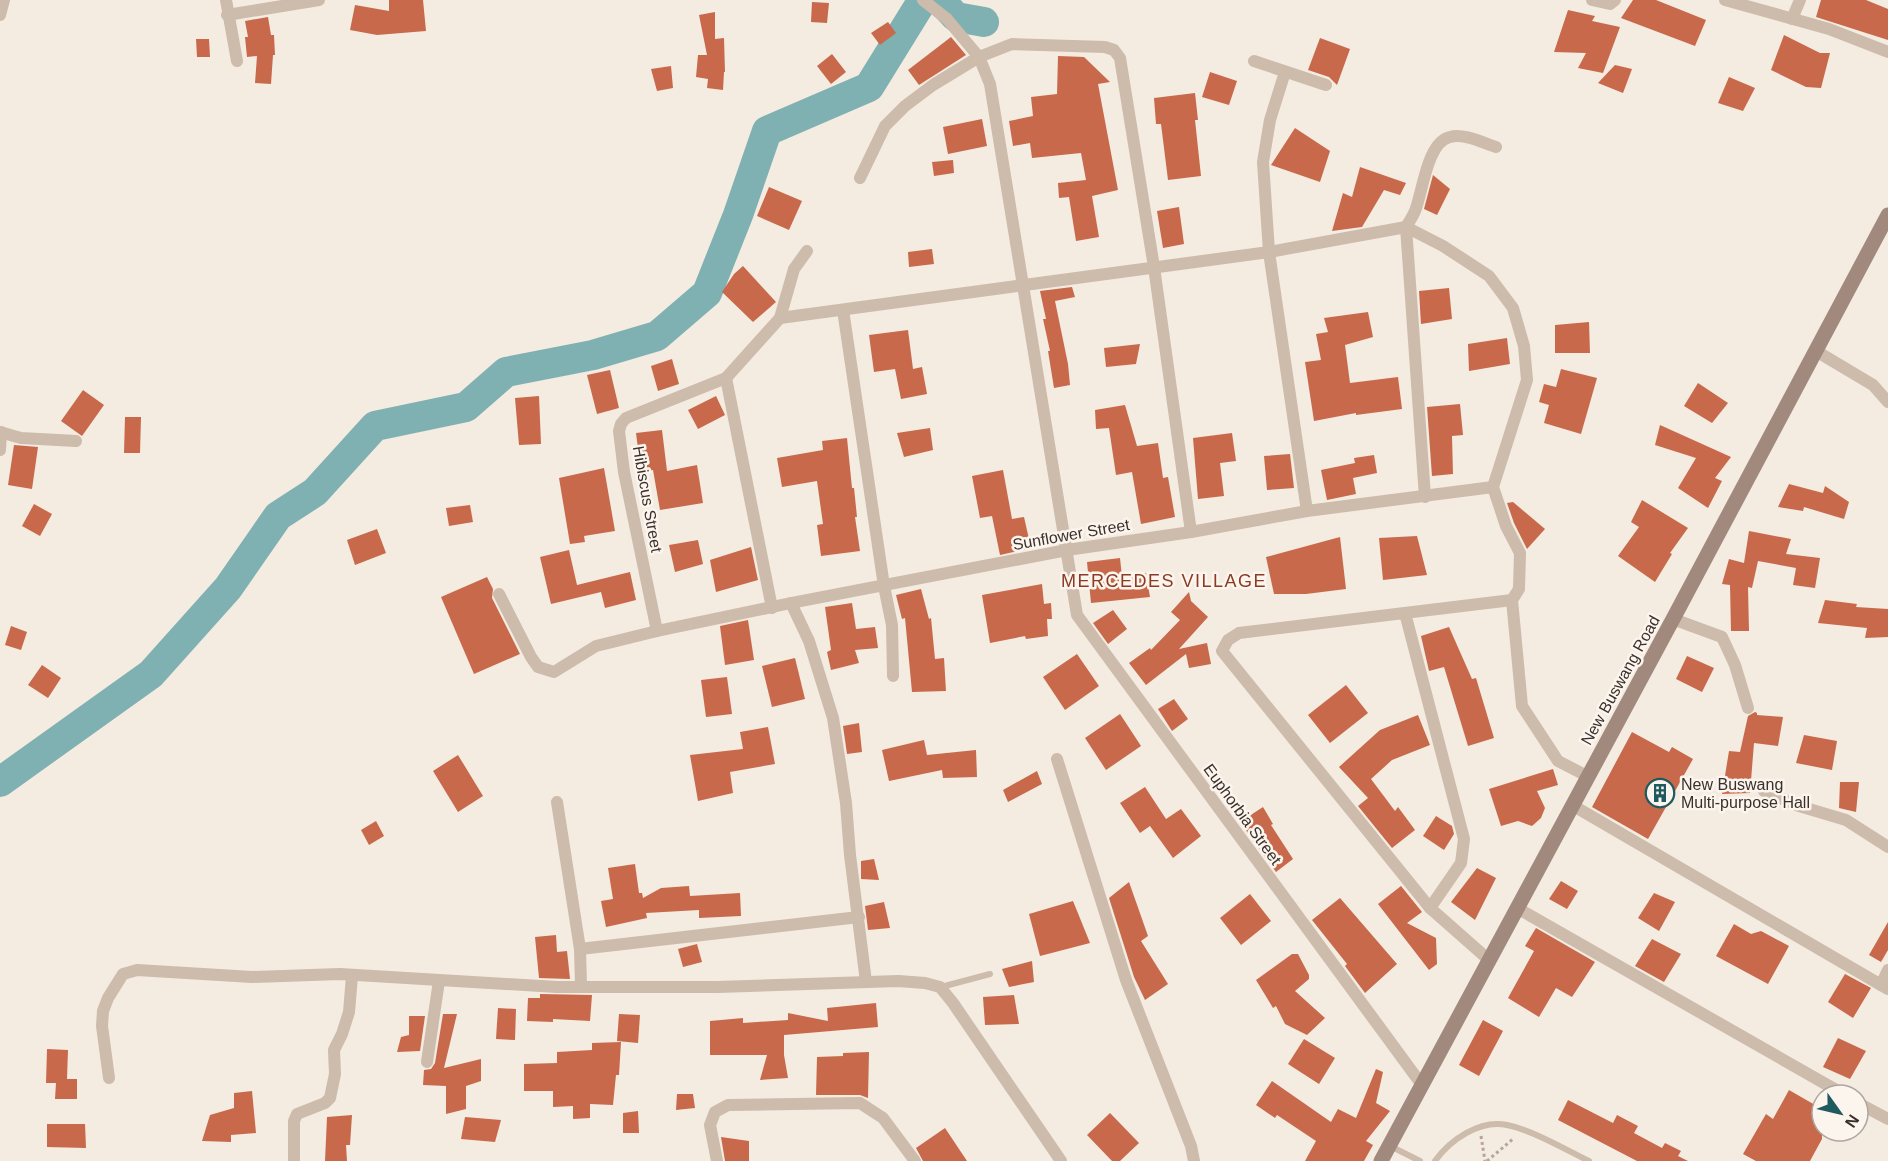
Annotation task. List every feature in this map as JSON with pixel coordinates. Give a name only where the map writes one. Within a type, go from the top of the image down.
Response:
[{"type":"street","points":[[0,15],[4,0]]},
{"type":"street","points":[[226,0],[237,61]]},
{"type":"street","points":[[227,15],[319,0]]},
{"type":"street","name":"Euphorbia Street","points":[[923,0],[947,19],[979,57],[990,84],[1077,615],[1422,1085]]},
{"type":"street","points":[[1592,0],[1610,4],[1615,0]]},
{"type":"street","points":[[1725,0],[1829,29],[1888,52]]},
{"type":"street","points":[[1792,19],[1800,0]]},
{"type":"street","points":[[860,178],[885,126],[898,112],[933,85],[979,57],[1012,44],[1105,47],[1114,50],[1120,58],[1154,267],[1191,532]]},
{"type":"street","points":[[1254,61],[1326,85]]},
{"type":"street","points":[[1285,72],[1270,120],[1263,162],[1269,252],[1307,511]]},
{"type":"street","points":[[1425,497],[1406,227],[1415,212],[1433,151],[1440,142],[1449,137],[1458,136],[1496,147]]},
{"type":"street","name":"New Buswang Road","points":[[1381,1161],[1888,215]]},
{"type":"street","points":[[807,250],[794,269],[780,318],[1269,252],[1406,227],[1443,246],[1489,276],[1513,308],[1524,346],[1527,380],[1493,487],[1506,526],[1520,553],[1519,589],[1512,600],[1522,706],[1558,761],[1587,776]]},
{"type":"street","points":[[843,310],[884,586],[892,625],[893,676]]},
{"type":"street","name":"Hibiscus Street","points":[[657,631],[624,472],[619,431],[621,424],[626,418],[726,378],[780,318]]},
{"type":"street","points":[[1816,351],[1873,385],[1888,402]]},
{"type":"street","points":[[726,378],[772,608]]},
{"type":"street","points":[[0,450],[1,432],[21,438],[76,441]]},
{"type":"street","name":"Sunflower Street","points":[[499,594],[538,667],[554,672],[596,646],[790,603],[1067,550],[1191,532],[1307,511],[1493,487]]},
{"type":"street","points":[[1489,960],[1430,909],[1222,651],[1228,640],[1239,633],[1512,600]]},
{"type":"street","points":[[790,603],[816,661],[833,718],[846,803],[866,982]]},
{"type":"street","points":[[1405,613],[1464,839],[1461,863],[1430,909]]},
{"type":"street","points":[[1673,619],[1722,637],[1735,665],[1748,708]]},
{"type":"street","points":[[1058,759],[1126,980],[1191,1146],[1194,1161]]},
{"type":"street","points":[[1764,791],[1799,806],[1846,820],[1888,847]]},
{"type":"street","points":[[557,802],[580,949],[581,986]]},
{"type":"street","points":[[1572,805],[1884,987],[1888,969]]},
{"type":"street","points":[[1517,908],[1824,1083]]},
{"type":"street","points":[[580,949],[859,917]]},
{"type":"street","points":[[109,1078],[102,1026],[104,1011],[108,998],[123,974],[137,970],[252,977],[340,974],[439,981],[581,986],[717,987],[916,982],[940,987],[953,1003],[1061,1161]]},
{"type":"street","points":[[294,1160],[294,1121],[297,1114],[325,1103],[333,1091],[334,1050],[349,1012],[352,976]]},
{"type":"street","points":[[427,1062],[439,981]]},
{"type":"street","points":[[717,1161],[710,1125],[715,1112],[728,1105],[860,1103],[883,1118],[915,1161]]},
{"type":"street","points":[[1870,1109],[1888,1119]]},
{"type":"lane","points":[[940,987],[990,975]]},
{"type":"lane","points":[[1435,1161],[1463,1135],[1491,1124],[1507,1124],[1589,1161]]},
{"type":"lane","points":[[1389,1145],[1420,1161]]},
{"type":"path","points":[[1479,1127],[1486,1161]]},
{"type":"path","points":[[1486,1161],[1507,1142],[1524,1131]]},
{"type":"building","points":[[389,0],[423,0],[426,31],[377,35],[350,30],[355,5],[389,11]]},
{"type":"building","points":[[1633,0],[1656,0],[1706,20],[1695,46],[1621,18]]},
{"type":"building","points":[[1821,0],[1866,0],[1888,9],[1888,40],[1816,17]]},
{"type":"building","points":[[812,2],[829,3],[827,23],[811,22]]},
{"type":"building","points":[[1568,10],[1595,16],[1592,21],[1620,27],[1603,73],[1578,68],[1586,53],[1554,52]]},
{"type":"building","points":[[715,12],[715,39],[724,38],[723,90],[707,88],[708,79],[696,77],[698,55],[707,55],[699,15]]},
{"type":"building","points":[[268,17],[271,35],[274,35],[275,55],[273,55],[271,84],[255,83],[257,56],[247,57],[245,37],[248,37],[245,21]]},
{"type":"building","points":[[888,22],[896,33],[880,45],[871,33]]},
{"type":"building","points":[[1784,35],[1820,53],[1830,53],[1821,88],[1806,87],[1771,70]]},
{"type":"building","points":[[951,37],[966,55],[919,85],[908,70]]},
{"type":"building","points":[[1320,38],[1350,49],[1337,85],[1329,77],[1308,70]]},
{"type":"building","points":[[196,39],[209,39],[210,57],[197,57]]},
{"type":"building","points":[[832,54],[846,72],[831,84],[817,66]]},
{"type":"building","points":[[1058,56],[1084,57],[1110,82],[1098,84],[1118,190],[1092,196],[1099,237],[1076,241],[1069,197],[1059,198],[1058,183],[1086,180],[1081,153],[1032,158],[1030,143],[1013,146],[1009,121],[1033,116],[1031,97],[1057,94]]},
{"type":"building","points":[[1615,65],[1632,69],[1623,93],[1598,83]]},
{"type":"building","points":[[671,66],[673,88],[657,91],[651,69]]},
{"type":"building","points":[[1210,72],[1237,81],[1229,105],[1202,97]]},
{"type":"building","points":[[1729,77],[1755,88],[1743,111],[1718,103]]},
{"type":"building","points":[[1195,93],[1198,120],[1195,120],[1201,176],[1168,180],[1161,124],[1156,124],[1154,98]]},
{"type":"building","points":[[982,119],[987,146],[948,154],[943,127]]},
{"type":"building","points":[[1295,128],[1330,151],[1320,182],[1271,165]]},
{"type":"building","points":[[953,160],[954,173],[934,176],[932,162]]},
{"type":"building","points":[[1360,167],[1406,183],[1400,195],[1384,190],[1362,227],[1332,231],[1343,193],[1352,197]]},
{"type":"building","points":[[1433,175],[1450,189],[1437,215],[1424,209]]},
{"type":"building","points":[[769,187],[802,201],[789,230],[757,216]]},
{"type":"building","points":[[1179,207],[1184,244],[1163,248],[1157,211]]},
{"type":"building","points":[[932,249],[934,264],[909,267],[908,252]]},
{"type":"building","points":[[743,266],[776,302],[753,322],[722,292],[734,274]]},
{"type":"building","points":[[1072,287],[1075,297],[1055,301],[1070,385],[1054,388],[1048,351],[1050,351],[1043,319],[1046,319],[1040,291]]},
{"type":"building","points":[[1449,288],[1452,319],[1421,324],[1419,291]]},
{"type":"building","points":[[1368,312],[1373,337],[1345,345],[1350,383],[1398,377],[1402,409],[1356,415],[1356,413],[1314,421],[1305,362],[1321,360],[1316,334],[1328,332],[1324,318]]},
{"type":"building","points":[[1589,322],[1590,353],[1555,353],[1555,325]]},
{"type":"building","points":[[908,330],[913,369],[922,367],[927,394],[901,399],[895,369],[874,372],[869,335]]},
{"type":"building","points":[[1507,338],[1510,364],[1469,371],[1468,344]]},
{"type":"building","points":[[1140,344],[1136,364],[1106,367],[1104,348]]},
{"type":"building","points":[[672,359],[679,384],[658,391],[651,366]]},
{"type":"building","points":[[1561,369],[1597,378],[1581,434],[1544,423],[1549,405],[1539,402],[1544,384],[1556,387]]},
{"type":"building","points":[[610,370],[619,408],[597,414],[587,375]]},
{"type":"building","points":[[1698,383],[1728,403],[1712,423],[1684,406]]},
{"type":"building","points":[[83,390],[104,405],[82,436],[61,421]]},
{"type":"building","points":[[539,396],[541,444],[519,445],[515,398]]},
{"type":"building","points":[[716,396],[725,415],[698,429],[688,410]]},
{"type":"building","points":[[1460,404],[1463,435],[1452,436],[1453,474],[1432,476],[1427,407]]},
{"type":"building","points":[[1125,405],[1137,446],[1158,443],[1163,478],[1168,477],[1175,517],[1141,524],[1132,472],[1116,475],[1109,428],[1096,429],[1095,410]]},
{"type":"building","points":[[125,417],[141,417],[140,453],[124,453]]},
{"type":"building","points":[[1660,425],[1731,457],[1715,478],[1722,481],[1708,508],[1678,488],[1696,458],[1655,445]]},
{"type":"building","points":[[930,428],[933,450],[904,457],[897,433]]},
{"type":"building","points":[[662,430],[667,471],[697,465],[703,503],[660,510],[653,470],[641,472],[636,433]]},
{"type":"building","points":[[1232,433],[1236,461],[1220,463],[1224,496],[1198,499],[1193,438]]},
{"type":"building","points":[[847,438],[860,551],[821,556],[817,525],[823,524],[817,481],[782,487],[777,458],[823,450],[822,441]]},
{"type":"building","points":[[14,445],[38,447],[32,489],[8,485]]},
{"type":"building","points":[[1290,454],[1294,488],[1267,490],[1264,456]]},
{"type":"building","points":[[1374,455],[1377,473],[1353,478],[1356,494],[1327,500],[1321,470],[1355,463],[1354,458]]},
{"type":"building","points":[[604,468],[615,531],[584,536],[585,542],[570,544],[559,478]]},
{"type":"building","points":[[1003,470],[1012,519],[1024,517],[1031,548],[1000,555],[992,516],[980,518],[972,476]]},
{"type":"building","points":[[1789,484],[1823,493],[1825,486],[1849,502],[1844,519],[1804,507],[1803,511],[1778,507]]},
{"type":"building","points":[[1642,500],[1688,528],[1670,553],[1672,554],[1655,582],[1618,556],[1639,527],[1631,522]]},
{"type":"building","points":[[1513,502],[1545,529],[1527,549],[1507,503]]},
{"type":"building","points":[[34,504],[52,514],[40,536],[22,526]]},
{"type":"building","points":[[470,505],[473,522],[449,526],[446,508]]},
{"type":"building","points":[[377,529],[386,553],[355,565],[347,540]]},
{"type":"building","points":[[1749,531],[1791,539],[1786,554],[1820,558],[1815,588],[1793,585],[1796,568],[1758,561],[1752,588],[1748,587],[1749,631],[1731,631],[1730,585],[1722,584],[1729,559],[1744,563]]},
{"type":"building","points":[[1417,536],[1427,575],[1383,580],[1379,538]]},
{"type":"building","points":[[1340,537],[1346,589],[1306,594],[1274,594],[1266,557]]},
{"type":"building","points":[[698,540],[703,564],[675,572],[669,545]]},
{"type":"building","points":[[751,547],[758,580],[716,592],[710,560]]},
{"type":"building","points":[[569,550],[577,585],[630,572],[636,600],[605,608],[601,592],[551,604],[540,557]]},
{"type":"building","points":[[1120,558],[1122,577],[1146,573],[1150,597],[1091,603],[1087,562]]},
{"type":"building","points":[[487,577],[493,589],[492,598],[520,654],[474,674],[441,597]]},
{"type":"building","points":[[1042,584],[1044,604],[1051,603],[1052,619],[1047,619],[1048,636],[1026,639],[1025,636],[990,643],[982,595]]},
{"type":"building","points":[[921,589],[929,619],[931,618],[935,659],[944,658],[946,691],[912,692],[905,618],[902,619],[896,595]]},
{"type":"building","points":[[1189,592],[1191,601],[1208,617],[1179,649],[1207,643],[1211,664],[1189,668],[1186,654],[1146,685],[1129,663],[1150,648],[1151,650],[1180,620],[1171,612]]},
{"type":"building","points":[[1825,600],[1857,604],[1856,607],[1888,609],[1888,637],[1865,638],[1867,628],[1818,623]]},
{"type":"building","points":[[852,603],[856,629],[875,627],[878,648],[855,650],[859,663],[831,670],[827,652],[831,650],[825,607]]},
{"type":"building","points":[[1113,610],[1127,629],[1108,644],[1093,623]]},
{"type":"building","points":[[748,620],[754,660],[725,665],[720,626]]},
{"type":"building","points":[[11,626],[27,632],[21,650],[5,645]]},
{"type":"building","points":[[1449,627],[1472,679],[1476,678],[1494,738],[1468,746],[1444,667],[1429,671],[1421,636]]},
{"type":"building","points":[[1077,654],[1099,686],[1065,710],[1043,677]]},
{"type":"building","points":[[1687,656],[1714,668],[1702,692],[1676,679]]},
{"type":"building","points":[[795,658],[805,699],[772,707],[762,666]]},
{"type":"building","points":[[42,665],[61,678],[48,698],[28,685]]},
{"type":"building","points":[[727,677],[732,714],[706,717],[701,680]]},
{"type":"building","points":[[1346,685],[1368,713],[1330,743],[1308,715]]},
{"type":"building","points":[[1174,699],[1188,719],[1172,731],[1158,709]]},
{"type":"building","points":[[1755,712],[1757,715],[1783,717],[1778,746],[1754,743],[1750,793],[1722,794],[1729,751],[1740,752],[1748,716]]},
{"type":"building","points":[[1120,714],[1141,746],[1106,770],[1085,738]]},
{"type":"building","points":[[1418,715],[1430,745],[1392,760],[1371,779],[1395,811],[1398,807],[1415,830],[1392,848],[1358,806],[1368,798],[1339,767],[1380,730]]},
{"type":"building","points":[[859,723],[862,752],[847,754],[843,726]]},
{"type":"building","points":[[768,727],[775,764],[730,772],[733,793],[698,801],[690,755],[743,749],[740,732]]},
{"type":"building","points":[[1632,732],[1669,752],[1672,747],[1693,759],[1648,839],[1592,807]]},
{"type":"building","points":[[1804,735],[1837,741],[1832,770],[1796,763]]},
{"type":"building","points":[[924,740],[927,755],[976,750],[977,777],[943,778],[942,770],[889,781],[882,750]]},
{"type":"building","points":[[458,755],[483,796],[458,812],[433,771]]},
{"type":"building","points":[[1553,769],[1558,785],[1537,791],[1545,808],[1541,818],[1532,826],[1518,821],[1501,826],[1489,789]]},
{"type":"building","points":[[1037,771],[1042,784],[1008,802],[1003,790]]},
{"type":"building","points":[[1840,782],[1859,782],[1856,812],[1839,808]]},
{"type":"building","points":[[1145,787],[1166,819],[1181,809],[1201,836],[1173,858],[1150,826],[1140,833],[1120,803]]},
{"type":"building","points":[[1263,807],[1273,824],[1271,825],[1293,859],[1276,872],[1240,822]]},
{"type":"building","points":[[1436,816],[1452,826],[1454,834],[1444,850],[1423,836]]},
{"type":"building","points":[[376,821],[384,836],[369,845],[361,830]]},
{"type":"building","points":[[874,859],[879,880],[861,879],[861,861]]},
{"type":"building","points":[[635,864],[639,893],[642,893],[643,898],[661,888],[689,886],[690,896],[740,893],[741,916],[699,918],[699,910],[646,913],[647,918],[606,927],[601,901],[613,899],[608,868]]},
{"type":"building","points":[[1477,868],[1496,878],[1475,920],[1451,902]]},
{"type":"building","points":[[1561,881],[1578,891],[1567,909],[1549,899]]},
{"type":"building","points":[[1129,882],[1148,936],[1141,941],[1168,984],[1145,1000],[1134,977],[1109,898]]},
{"type":"building","points":[[1401,886],[1422,912],[1407,923],[1436,938],[1437,964],[1429,970],[1378,904]]},
{"type":"building","points":[[1654,893],[1675,902],[1659,931],[1638,918]]},
{"type":"building","points":[[1250,894],[1271,921],[1241,945],[1220,918]]},
{"type":"building","points":[[1340,898],[1397,964],[1365,993],[1345,966],[1347,964],[1312,920]]},
{"type":"building","points":[[1073,901],[1090,943],[1040,956],[1029,914]]},
{"type":"building","points":[[884,902],[890,928],[868,930],[865,906]]},
{"type":"building","points":[[1888,922],[1888,950],[1881,962],[1869,955]]},
{"type":"building","points":[[1734,924],[1751,934],[1761,931],[1789,946],[1768,984],[1716,956]]},
{"type":"building","points":[[1536,928],[1595,962],[1572,997],[1556,988],[1539,1017],[1508,998],[1534,951],[1525,946]]},
{"type":"building","points":[[556,935],[557,952],[567,951],[570,979],[539,978],[535,937]]},
{"type":"building","points":[[1652,939],[1681,954],[1664,982],[1635,966]]},
{"type":"building","points":[[697,944],[702,962],[683,967],[678,949]]},
{"type":"building","points":[[1292,954],[1298,954],[1309,975],[1309,979],[1295,991],[1325,1018],[1307,1035],[1285,1024],[1276,1006],[1273,1008],[1256,980]]},
{"type":"building","points":[[1032,961],[1034,982],[1009,987],[1002,969]]},
{"type":"building","points":[[1845,974],[1871,988],[1853,1018],[1828,1002]]},
{"type":"building","points":[[540,994],[592,995],[590,1021],[553,1019],[553,1022],[527,1021],[528,998],[540,998]]},
{"type":"building","points":[[1014,995],[1019,1024],[985,1025],[983,997]]},
{"type":"building","points":[[876,1003],[878,1027],[784,1035],[784,1055],[788,1078],[760,1080],[767,1055],[710,1055],[710,1021],[743,1018],[743,1023],[788,1020],[788,1013],[828,1021],[827,1008]]},
{"type":"building","points":[[498,1008],[516,1009],[515,1040],[496,1039]]},
{"type":"building","points":[[443,1014],[457,1014],[444,1068],[481,1059],[481,1081],[466,1086],[466,1109],[446,1114],[446,1086],[423,1085],[424,1070],[431,1069],[435,1063]]},
{"type":"building","points":[[619,1014],[640,1015],[638,1043],[617,1041]]},
{"type":"building","points":[[409,1016],[425,1016],[420,1051],[397,1052],[401,1037],[409,1035]]},
{"type":"building","points":[[1483,1020],[1503,1031],[1479,1076],[1459,1065]]},
{"type":"building","points":[[1838,1038],[1866,1051],[1850,1079],[1823,1067]]},
{"type":"building","points":[[1304,1039],[1335,1058],[1319,1084],[1288,1064]]},
{"type":"building","points":[[621,1042],[619,1075],[616,1075],[613,1105],[590,1104],[590,1118],[573,1119],[573,1106],[553,1107],[553,1091],[524,1091],[524,1064],[557,1063],[557,1052],[592,1050],[592,1043]]},
{"type":"building","points":[[47,1049],[68,1050],[67,1079],[77,1079],[77,1099],[55,1099],[56,1083],[46,1083]]},
{"type":"building","points":[[869,1052],[868,1098],[860,1095],[816,1095],[817,1057]]},
{"type":"building","points":[[1376,1069],[1383,1072],[1376,1103],[1390,1111],[1366,1141],[1373,1145],[1364,1161],[1305,1161],[1316,1141],[1277,1115],[1275,1118],[1256,1105],[1272,1081],[1331,1122],[1338,1109],[1356,1118]]},
{"type":"building","points":[[1789,1090],[1810,1102],[1810,1143],[1820,1143],[1810,1161],[1756,1161],[1743,1154],[1766,1114],[1773,1119]]},
{"type":"building","points":[[252,1091],[256,1133],[231,1135],[231,1142],[202,1141],[210,1115],[234,1108],[234,1093]]},
{"type":"building","points":[[677,1094],[693,1094],[695,1108],[676,1110]]},
{"type":"building","points":[[1568,1100],[1613,1123],[1617,1115],[1638,1126],[1634,1133],[1662,1148],[1665,1143],[1681,1151],[1678,1156],[1688,1161],[1637,1161],[1558,1120]]},
{"type":"building","points":[[638,1111],[639,1133],[623,1133],[623,1113]]},
{"type":"building","points":[[1110,1113],[1139,1143],[1120,1161],[1112,1161],[1087,1135]]},
{"type":"building","points":[[352,1115],[350,1145],[346,1145],[347,1161],[325,1161],[327,1117]]},
{"type":"building","points":[[465,1117],[501,1120],[495,1142],[461,1139]]},
{"type":"building","points":[[47,1124],[85,1124],[86,1148],[47,1147]]},
{"type":"building","points":[[945,1128],[967,1161],[923,1161],[916,1148]]},
{"type":"building","points":[[721,1137],[749,1141],[749,1161],[725,1161]]},
{"type":"waterway","points":[[940,0],[956,17],[984,22]]},
{"type":"waterway","points":[[0,782],[151,674],[228,588],[278,516],[315,492],[375,426],[466,407],[506,372],[593,355],[657,336],[707,293],[738,215],[767,131],[869,87],[919,6]]},
{"type":"place","name":"New Buswang Multi-purpose Hall","points":[[1660,793]]},
{"type":"district","name":"MERCEDES VILLAGE","points":[[1164,581]]}]
